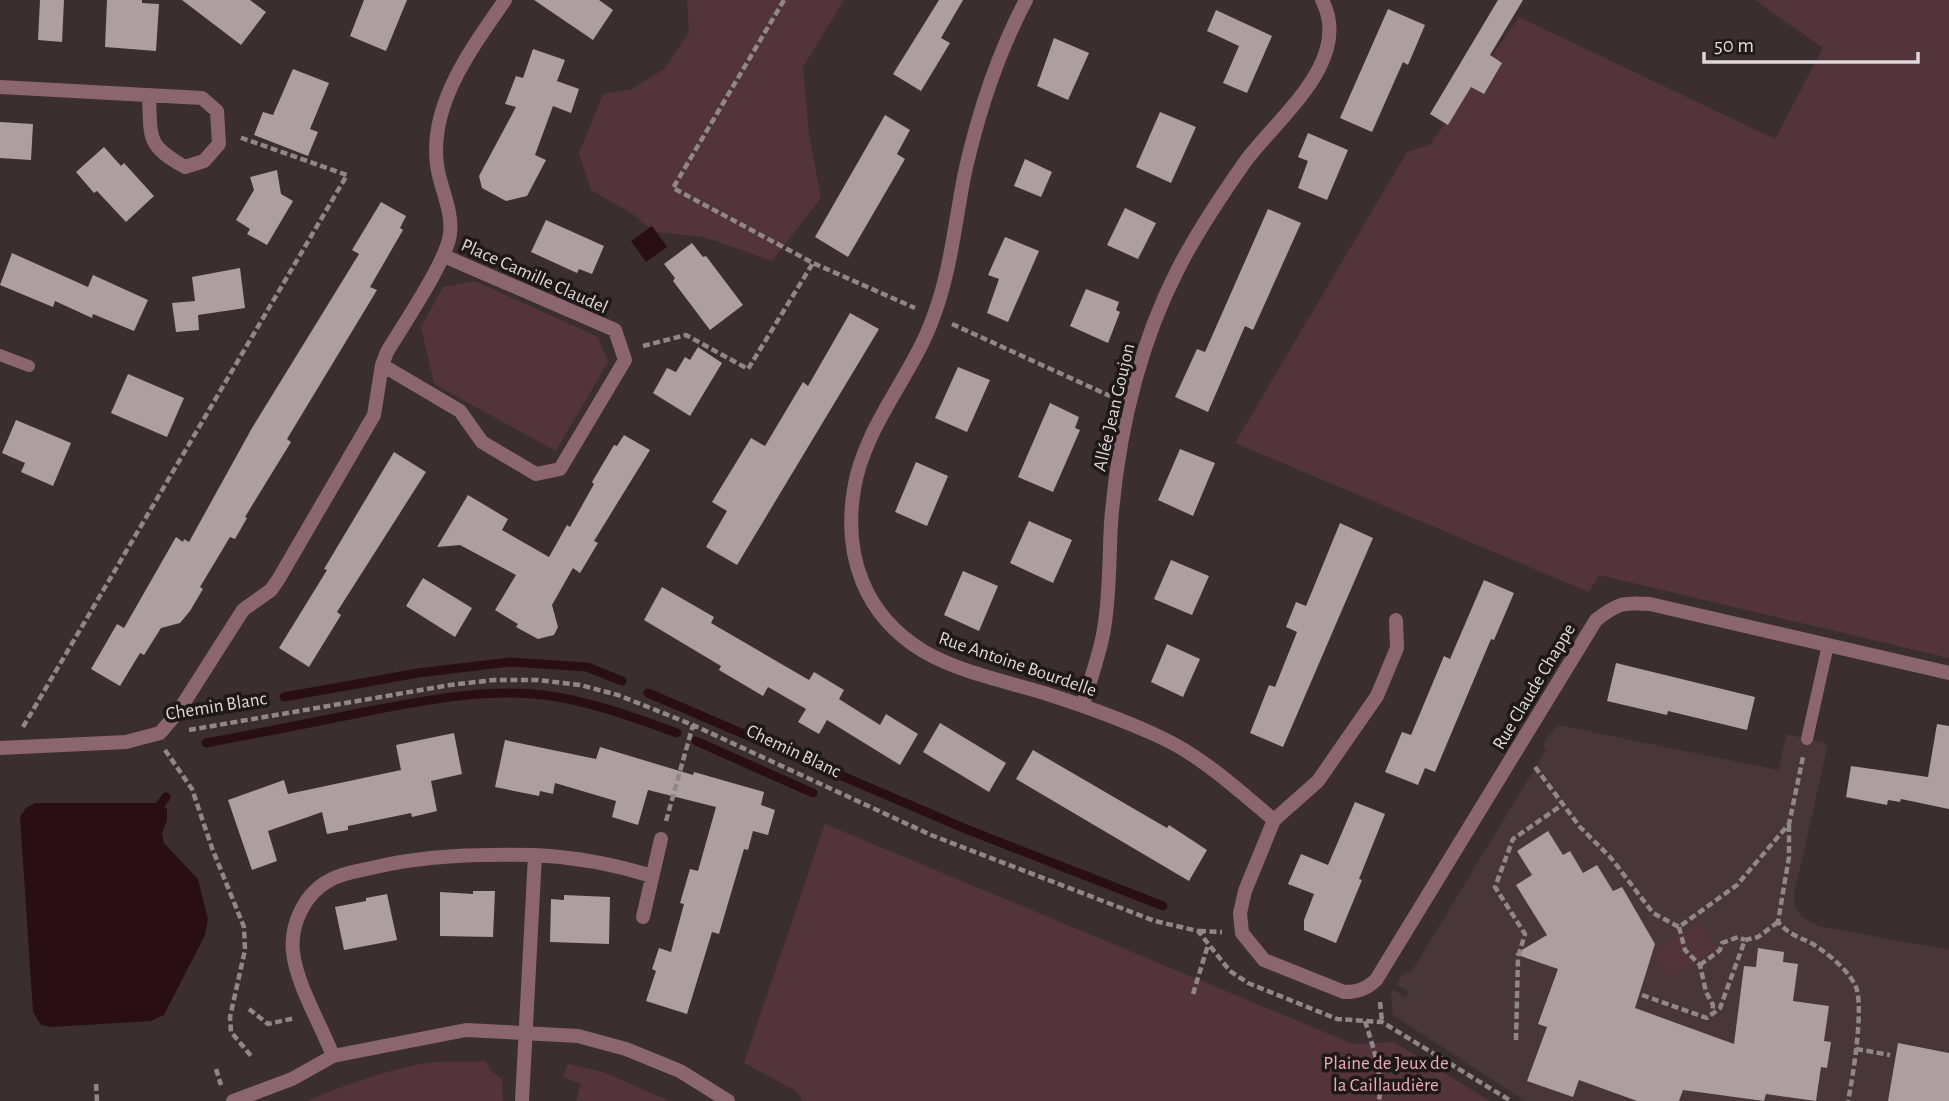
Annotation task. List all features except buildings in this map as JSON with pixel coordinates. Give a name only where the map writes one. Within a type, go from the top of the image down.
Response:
[{"type":"street","points":[[160,733],[178,712],[243,610],[271,590],[278,580],[374,415],[382,365],[387,352],[443,256],[450,233],[450,216],[437,166],[439,121],[455,79],[505,0]]},
{"type":"street","name":"Rue Antoine Bourdelle","points":[[1026,0],[1002,53],[982,109],[965,172],[953,245],[934,316],[922,346],[888,404],[867,449],[855,486],[850,524],[856,567],[870,598],[893,628],[924,651],[959,667],[1083,705],[1158,736],[1213,768],[1275,820]]},
{"type":"street","name":"Allée Jean Goujon","points":[[1083,705],[1104,630],[1117,470],[1140,361],[1178,268],[1247,160],[1284,118],[1315,76],[1325,55],[1328,29],[1322,0]]},
{"type":"street","points":[[0,87],[202,97],[217,111],[219,144],[204,161],[186,167],[164,155],[151,138],[149,96]]},
{"type":"street","name":"Place Camille Claudel","points":[[443,256],[615,330],[622,351]]},
{"type":"street","points":[[382,365],[460,411],[482,442],[536,474],[560,469],[625,360],[622,351]]},
{"type":"street","name":"Rue Claude Chappe","points":[[1275,820],[1245,891],[1240,913],[1242,933],[1264,960],[1344,992],[1356,992],[1367,988],[1376,980],[1596,620],[1610,609],[1626,602],[1650,604],[1949,673]]},
{"type":"street","points":[[1275,820],[1318,781],[1377,696],[1397,648],[1396,620]]},
{"type":"street","name":"Chemin Blanc","points":[[5,748],[126,742],[160,733]]},
{"type":"street","points":[[643,917],[661,839]]},
{"type":"street","points":[[333,1056],[297,972],[292,950],[295,927],[302,908],[313,893],[328,880],[419,859],[486,854],[574,857],[613,864],[652,876]]},
{"type":"street","points":[[522,1101],[535,855]]},
{"type":"street","points":[[233,1101],[292,1079],[333,1056],[466,1030],[578,1036],[626,1049],[680,1071],[728,1101]]},
{"type":"lane","points":[[0,355],[29,366]]},
{"type":"lane","points":[[1807,739],[1828,645]]},
{"type":"path","points":[[784,0],[673,188],[813,262],[1130,405]]},
{"type":"path","points":[[5,748],[347,175],[218,129]]},
{"type":"path","points":[[622,351],[686,335],[748,369],[813,262]]},
{"type":"path","name":"Chemin Blanc","points":[[160,733],[211,727],[450,685],[505,680],[538,680],[580,685],[618,695],[693,725],[932,835],[1155,921],[1199,931],[1230,971],[1248,983],[1337,1019],[1382,1022],[1511,1101]]},
{"type":"path","points":[[661,839],[693,725]]},
{"type":"path","points":[[160,733],[166,752],[192,789],[212,848],[244,926],[245,950],[230,1017],[231,1032],[252,1057]]},
{"type":"path","points":[[1700,965],[1720,950],[1722,943],[1738,937],[1745,940],[1758,937],[1778,922],[1789,857],[1789,824],[1807,739]]},
{"type":"path","points":[[1535,767],[1562,805],[1611,858],[1653,913],[1679,927],[1685,950],[1700,965],[1706,992],[1713,1005],[1712,1016]]},
{"type":"path","points":[[1516,1040],[1518,957],[1525,934],[1495,887],[1513,839],[1562,805]]},
{"type":"path","points":[[1679,927],[1737,885],[1789,824]]},
{"type":"path","points":[[1778,922],[1788,934],[1815,945],[1838,963],[1856,988],[1858,1019],[1849,1101]]},
{"type":"path","points":[[1642,996],[1707,1018],[1712,1016],[1720,1008],[1745,940]]},
{"type":"path","points":[[1193,994],[1208,944]]},
{"type":"path","points":[[249,1009],[268,1024],[315,1012]]},
{"type":"path","points":[[1365,1021],[1377,1061],[1381,1088],[1379,1101]]},
{"type":"path","points":[[1856,1049],[1890,1055]]},
{"type":"path","points":[[96,1084],[97,1101]]},
{"type":"shaded area","points":[[652,226],[667,247],[646,262],[631,241]]},
{"type":"shaded area","points":[[1558,725],[1778,770],[1787,734],[1828,744],[1794,895],[1795,908],[1802,917],[1818,926],[1949,950],[1949,1101],[1525,1101],[1393,1015],[1393,990],[1406,997],[1409,992],[1397,985],[1403,973],[1412,971],[1546,750],[1543,744]]},
{"type":"shaded area","points":[[35,803],[154,803],[167,808],[167,820],[162,834],[164,843],[198,879],[208,919],[205,935],[164,1015],[151,1021],[51,1027],[41,1025],[33,1012],[20,817],[26,808]]},
{"type":"green space","points":[[687,0],[844,0],[803,67],[809,134],[821,198],[772,261],[704,237],[655,232],[631,213],[591,190],[579,153],[603,94],[632,89],[664,69],[689,33]]},
{"type":"green space","points":[[1755,0],[1949,0],[1949,658],[1599,575],[1589,592],[1235,443],[1407,152],[1430,145],[1519,17],[1775,139],[1823,48]]},
{"type":"green space","points":[[475,281],[598,337],[608,362],[556,451],[434,384],[421,327],[443,287]]},
{"type":"green space","name":"Plaine de Jeux de la Caillaudière","points":[[825,824],[1353,1044],[1394,1042],[1490,1101],[803,1101],[796,1091],[744,1063]]},
{"type":"green space","points":[[1699,923],[1716,948],[1671,979],[1653,954]]},
{"type":"green space","points":[[486,1061],[491,1071],[502,1079],[503,1101],[307,1101],[397,1069],[426,1063]]},
{"type":"green space","points":[[568,1064],[603,1072],[670,1101],[576,1101],[581,1084],[563,1077]]},
{"type":"waterway","points":[[284,697],[418,673],[510,662],[587,667],[622,681]]},
{"type":"waterway","points":[[206,743],[408,704],[499,693],[544,695],[578,701],[677,733]]},
{"type":"waterway","points":[[648,693],[966,829],[1163,906]]},
{"type":"waterway","points":[[696,741],[813,793]]},
{"type":"waterway","points":[[160,805],[166,797]]}]
